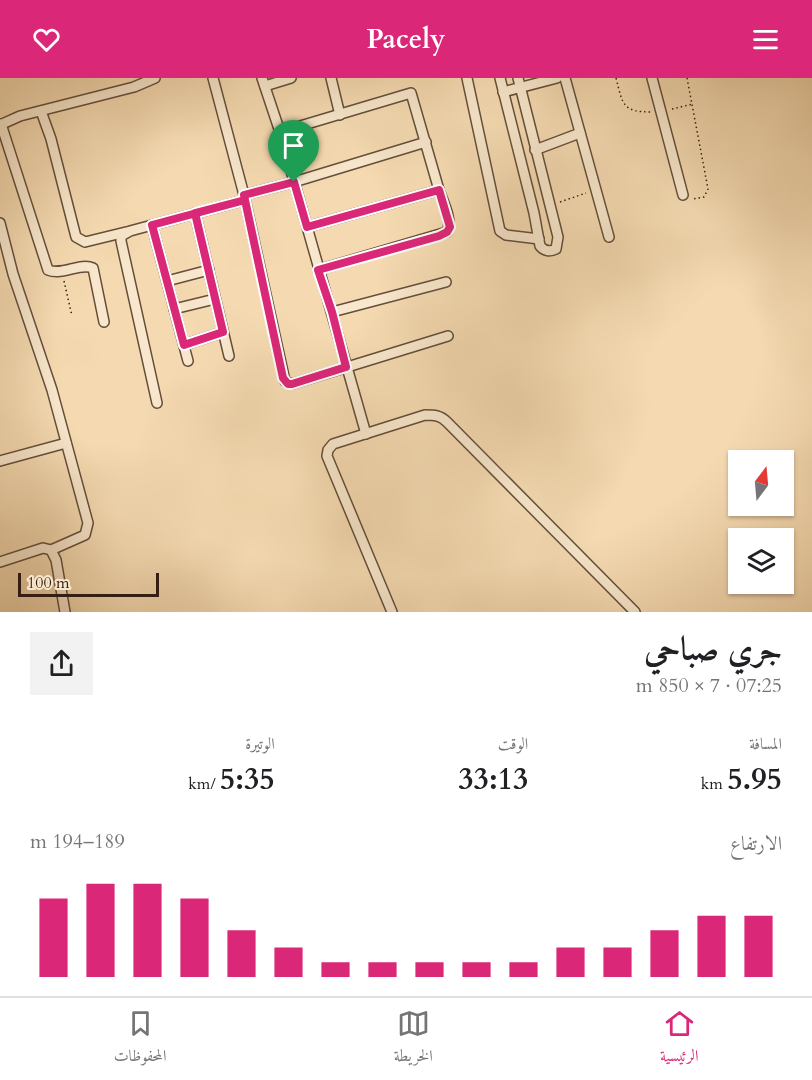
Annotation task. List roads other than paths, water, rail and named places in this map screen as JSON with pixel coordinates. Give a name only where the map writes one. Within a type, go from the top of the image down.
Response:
[{"type":"street","points":[[127,78],[134,87]]},
{"type":"street","points":[[104,322],[93,268],[88,266],[62,272],[48,270],[20,177],[0,125],[20,116],[134,87],[155,78]]},
{"type":"street","points":[[213,78],[244,197],[285,381],[292,384],[448,336]]},
{"type":"street","points":[[291,78],[264,82],[366,434]]},
{"type":"street","points":[[331,78],[340,115]]},
{"type":"street","points":[[467,78],[500,231],[506,235],[538,239]]},
{"type":"street","points":[[500,78],[538,239],[543,249],[550,251],[556,249],[558,237],[519,82]]},
{"type":"street","points":[[503,92],[519,82],[557,78]]},
{"type":"street","points":[[565,78],[609,237]]},
{"type":"street","points":[[652,78],[683,195]]},
{"type":"street","points":[[280,132],[411,93],[448,218],[450,227],[447,232],[318,270]]},
{"type":"street","points":[[41,111],[51,139],[76,237],[85,242],[130,231]]},
{"type":"street","points":[[535,150],[580,133]]},
{"type":"street","points":[[157,403],[121,241],[123,233],[426,142]]},
{"type":"street","points":[[307,227],[439,190]]},
{"type":"street","points":[[195,213],[229,356]]},
{"type":"street","points":[[0,224],[13,274],[52,390],[88,526],[85,535],[51,550],[43,548],[0,562]]},
{"type":"street","points":[[152,225],[188,361]]},
{"type":"street","points":[[167,281],[208,270]]},
{"type":"street","points":[[332,312],[446,282]]},
{"type":"street","points":[[174,309],[215,299]]},
{"type":"street","points":[[184,345],[223,332]]},
{"type":"street","points":[[392,612],[327,456],[328,450],[333,444],[425,415],[442,417],[635,612]]},
{"type":"street","points":[[0,461],[66,443]]},
{"type":"street","points":[[51,550],[56,560],[65,612]]}]
